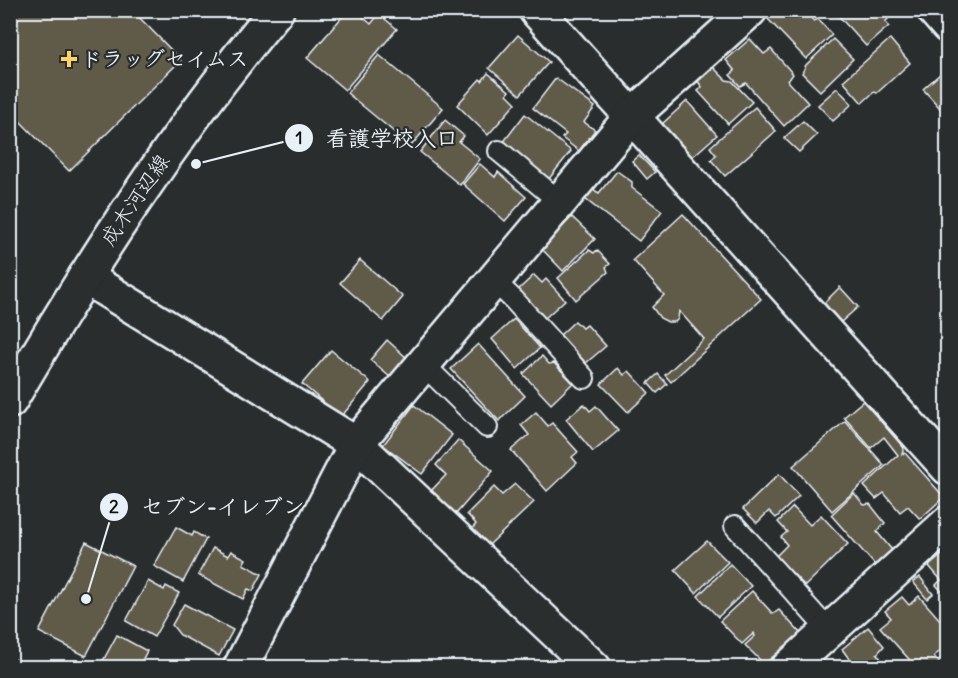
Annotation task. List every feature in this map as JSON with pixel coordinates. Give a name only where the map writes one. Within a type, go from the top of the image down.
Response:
[{"type":"street","name":"成木河辺線","points":[[10,401],[85,277],[180,134],[277,10]]},
{"type":"street","points":[[536,10],[948,468]]},
{"type":"street","points":[[240,668],[356,444],[632,117],[750,10]]},
{"type":"street","points":[[934,10],[948,26]]},
{"type":"street","points":[[85,277],[356,444],[594,668]]},
{"type":"street","points":[[788,668],[948,523]]},
{"type":"lane","points":[[499,151],[560,202]]},
{"type":"lane","points":[[494,281],[584,378]]},
{"type":"lane","points":[[423,364],[487,427]]},
{"type":"lane","points":[[735,526],[829,631]]},
{"type":"building","points":[[10,10],[132,10],[181,60],[69,171],[10,111]]},
{"type":"building","points":[[348,10],[355,10],[371,24],[379,14],[397,29],[345,90],[307,58]]},
{"type":"building","points":[[776,10],[790,10],[799,19],[807,14],[814,21],[818,19],[832,35],[806,59],[767,18]]},
{"type":"building","points":[[833,10],[892,10],[894,13],[885,22],[889,26],[866,46]]},
{"type":"building","points":[[518,35],[549,62],[520,95],[489,68]]},
{"type":"building","points":[[750,39],[764,54],[771,49],[793,74],[788,81],[808,103],[784,126],[746,83],[740,86],[730,75],[735,71],[726,60]]},
{"type":"building","points":[[833,39],[853,59],[820,91],[802,73],[806,65]]},
{"type":"building","points":[[890,39],[910,63],[877,93],[874,92],[862,103],[843,81]]},
{"type":"building","points":[[379,55],[443,108],[411,146],[347,93]]},
{"type":"building","points":[[712,66],[726,80],[732,81],[752,102],[728,124],[698,91],[702,87],[697,80]]},
{"type":"building","points":[[948,67],[948,117],[923,89]]},
{"type":"building","points":[[488,73],[509,91],[507,94],[516,103],[488,135],[457,105]]},
{"type":"building","points":[[556,78],[595,107],[584,122],[595,130],[579,151],[562,138],[566,134],[533,108]]},
{"type":"building","points":[[837,88],[852,104],[833,121],[818,105]]},
{"type":"building","points":[[687,101],[717,135],[691,158],[662,124]]},
{"type":"building","points":[[755,107],[776,131],[725,176],[711,160],[716,155],[710,147]]},
{"type":"building","points":[[525,114],[571,151],[548,180],[502,144]]},
{"type":"building","points":[[445,120],[464,136],[459,142],[480,159],[460,185],[420,152]]},
{"type":"building","points":[[803,121],[817,135],[799,152],[784,138]]},
{"type":"building","points":[[639,155],[655,172],[647,179],[632,161]]},
{"type":"building","points":[[480,164],[495,177],[498,172],[526,197],[505,221],[463,184]]},
{"type":"building","points":[[617,171],[632,182],[632,188],[662,211],[639,241],[585,199],[592,189],[599,193]]},
{"type":"building","points":[[683,214],[761,299],[671,382],[665,375],[704,339],[679,311],[675,322],[668,322],[660,318],[652,307],[664,295],[633,260]]},
{"type":"building","points":[[572,217],[595,239],[563,271],[541,248]]},
{"type":"building","points":[[589,250],[594,253],[597,250],[610,264],[606,267],[608,272],[576,300],[558,278]]},
{"type":"building","points":[[360,260],[403,297],[383,321],[340,283]]},
{"type":"building","points":[[534,275],[542,283],[546,279],[565,300],[545,318],[518,290]]},
{"type":"building","points":[[840,287],[858,307],[841,322],[824,303]]},
{"type":"building","points":[[514,319],[540,348],[517,369],[492,339]]},
{"type":"building","points":[[575,321],[582,328],[587,325],[606,346],[586,363],[560,335]]},
{"type":"building","points":[[387,340],[407,358],[391,378],[370,360]]},
{"type":"building","points":[[478,344],[525,396],[499,421],[451,369]]},
{"type":"building","points":[[331,350],[370,382],[341,417],[302,384]]},
{"type":"building","points":[[542,356],[549,364],[554,363],[573,383],[551,404],[523,374]]},
{"type":"building","points":[[618,368],[624,375],[629,371],[649,393],[628,412],[601,384]]},
{"type":"building","points":[[658,374],[667,384],[657,393],[648,383]]},
{"type":"building","points":[[863,401],[904,448],[902,454],[905,453],[944,497],[920,519],[908,506],[900,512],[884,493],[876,499],[864,486],[898,455],[884,437],[871,448],[844,417]]},
{"type":"building","points":[[584,404],[590,411],[596,406],[618,431],[593,452],[566,419]]},
{"type":"building","points":[[414,405],[452,435],[422,474],[383,445]]},
{"type":"building","points":[[536,412],[548,426],[552,423],[578,452],[572,457],[577,463],[547,491],[511,450],[529,435],[521,425]]},
{"type":"building","points":[[845,421],[884,465],[832,511],[793,466]]},
{"type":"building","points":[[458,440],[493,471],[456,514],[430,492],[446,475],[436,465]]},
{"type":"building","points":[[779,474],[799,496],[776,518],[769,511],[757,523],[743,509]]},
{"type":"building","points":[[515,484],[534,502],[488,546],[472,529],[476,524],[467,514],[494,487],[502,495]]},
{"type":"building","points":[[854,493],[864,505],[870,504],[885,523],[877,532],[892,550],[875,565],[831,515]]},
{"type":"building","points":[[793,507],[810,525],[821,515],[848,544],[805,586],[776,556],[787,545],[781,537],[787,532],[778,522]]},
{"type":"building","points":[[176,527],[192,536],[194,532],[206,539],[183,582],[154,566]]},
{"type":"building","points":[[707,541],[728,562],[696,593],[675,570]]},
{"type":"building","points":[[86,542],[133,566],[86,656],[39,632]]},
{"type":"building","points":[[213,548],[228,556],[231,551],[246,559],[243,564],[262,574],[253,591],[248,589],[243,599],[198,575]]},
{"type":"building","points":[[948,550],[948,598],[936,585],[941,580],[929,566]]},
{"type":"building","points":[[730,564],[751,586],[718,617],[698,596]]},
{"type":"building","points":[[920,577],[933,594],[927,599],[913,582]]},
{"type":"building","points":[[148,581],[164,590],[166,586],[179,593],[154,637],[126,621]]},
{"type":"building","points":[[752,591],[773,614],[779,610],[801,634],[764,664],[745,645],[755,636],[754,633],[742,644],[720,621]]},
{"type":"building","points":[[919,596],[948,629],[948,645],[934,656],[942,666],[941,668],[917,668],[880,627],[891,618],[885,611],[902,597],[909,605]]},
{"type":"building","points":[[184,604],[233,630],[219,656],[180,635],[172,625]]},
{"type":"building","points":[[868,627],[884,646],[877,654],[888,668],[842,668],[850,660],[842,649]]},
{"type":"building","points":[[117,635],[147,651],[138,668],[99,668]]},
{"type":"building","points":[[10,657],[31,668],[10,668]]},
{"type":"place","name":"ドラッグセイムス","points":[[69,59]]},
{"type":"place","name":"看護学校入口","points":[[196,164]]},
{"type":"place","name":"セブン-イレブン","points":[[86,599]]}]
